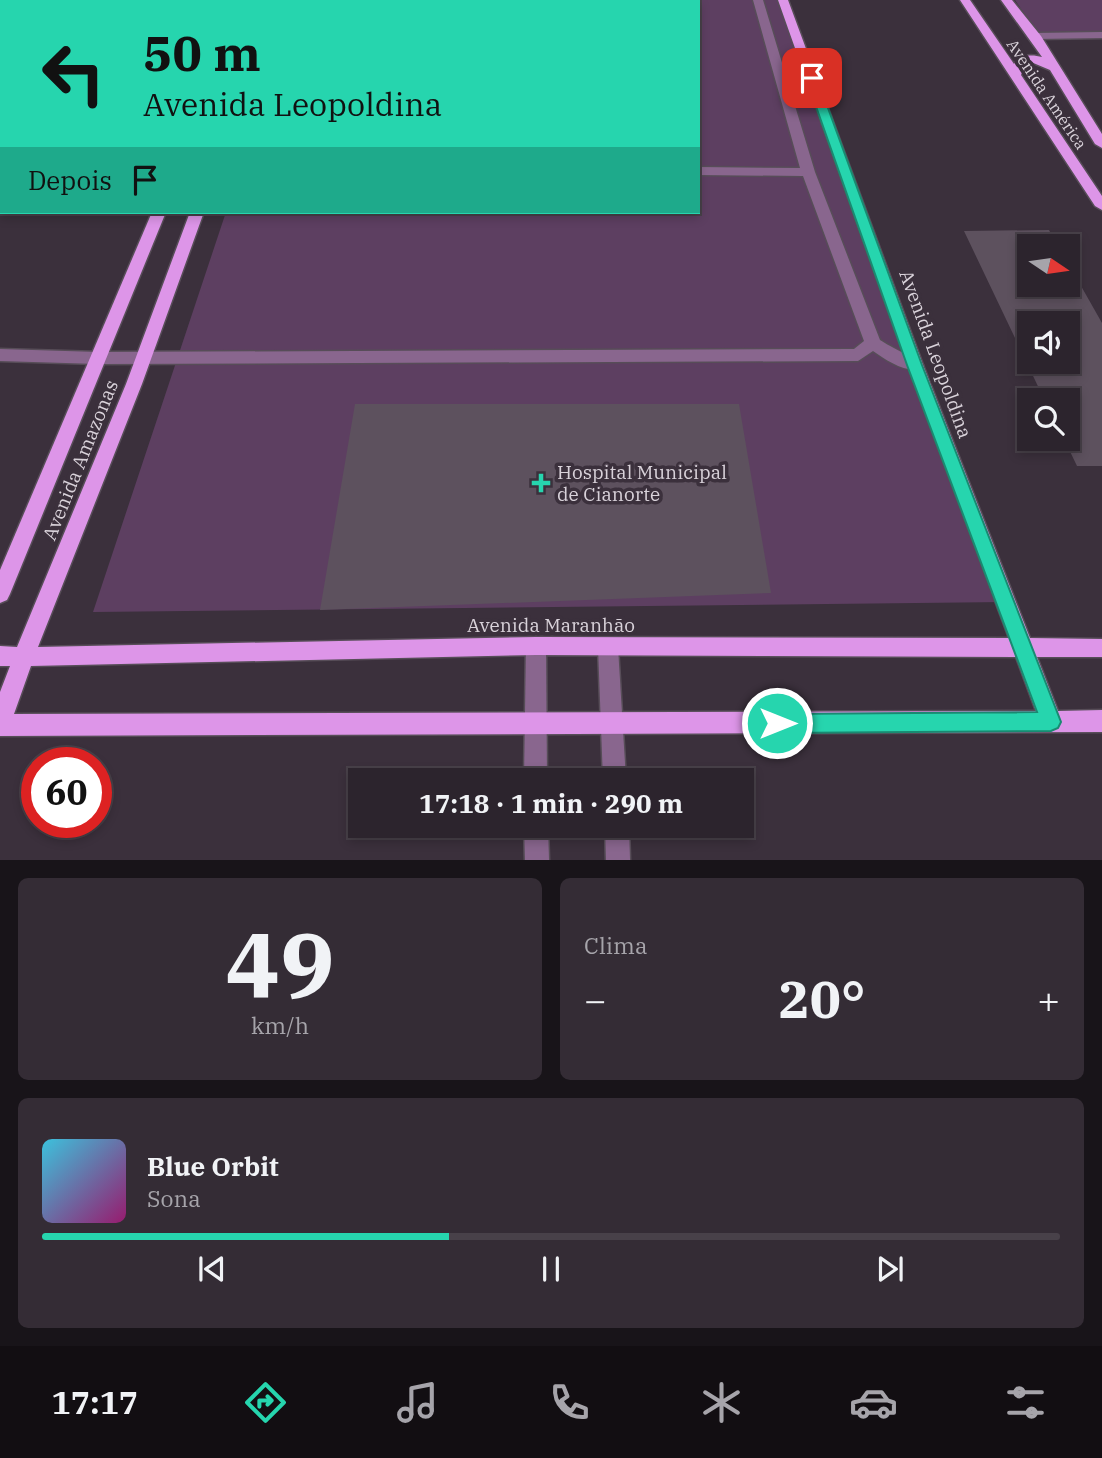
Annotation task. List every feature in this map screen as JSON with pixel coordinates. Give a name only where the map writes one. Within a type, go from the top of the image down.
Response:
[{"type":"main road","name":"Avenida Leopoldina","points":[[783,0],[915,365],[1051,722]]},
{"type":"main road","name":"Avenida América","points":[[965,0],[1102,206]]},
{"type":"main road","name":"Avenida América","points":[[1006,0],[1035,36],[1102,144]]},
{"type":"main road","points":[[1015,75],[1017,67],[1030,57],[1042,59],[1053,67]]},
{"type":"main road","name":"Avenida Amazonas","points":[[0,594],[158,214]]},
{"type":"main road","name":"Avenida Amazonas","points":[[0,724],[24,655],[196,214]]},
{"type":"main road","name":"Avenida Maranhão","points":[[0,656],[536,646],[1102,648]]},
{"type":"main road","points":[[0,724],[1102,722]]},
{"type":"street","points":[[758,0],[808,172],[873,343],[892,357],[915,365]]},
{"type":"street","points":[[1035,36],[1102,35]]},
{"type":"street","points":[[700,171],[808,172]]},
{"type":"street","points":[[0,355],[142,358],[858,355],[873,343]]},
{"type":"street","points":[[535,768],[536,646]]},
{"type":"street","points":[[608,647],[614,768]]},
{"type":"street","points":[[536,838],[537,859]]},
{"type":"street","points":[[617,838],[618,859]]},
{"type":"shaded area","name":"Hospital Municipal de Cianorte","points":[[700,0],[782,0],[1005,602],[93,612],[225,214],[700,214]]},
{"type":"shaded area","points":[[1015,0],[1102,0],[1102,31],[1038,34]]},
{"type":"building","points":[[1049,230],[1051,234],[1017,234],[1017,298],[1080,298],[1080,284],[1102,323],[1102,466],[1077,466],[1070,451],[1080,451],[1080,388],[1039,388],[1032,374],[1080,374],[1080,311],[1017,311],[1017,342],[964,231]]},
{"type":"building","name":"Hospital Municipal de Cianorte","points":[[355,404],[739,404],[771,593],[320,610]]},
{"type":"place","name":"Hospital Municipal de Cianorte","points":[[541,483]]},
{"type":"route","points":[[777,723],[1051,722],[915,365],[812,78]]}]
